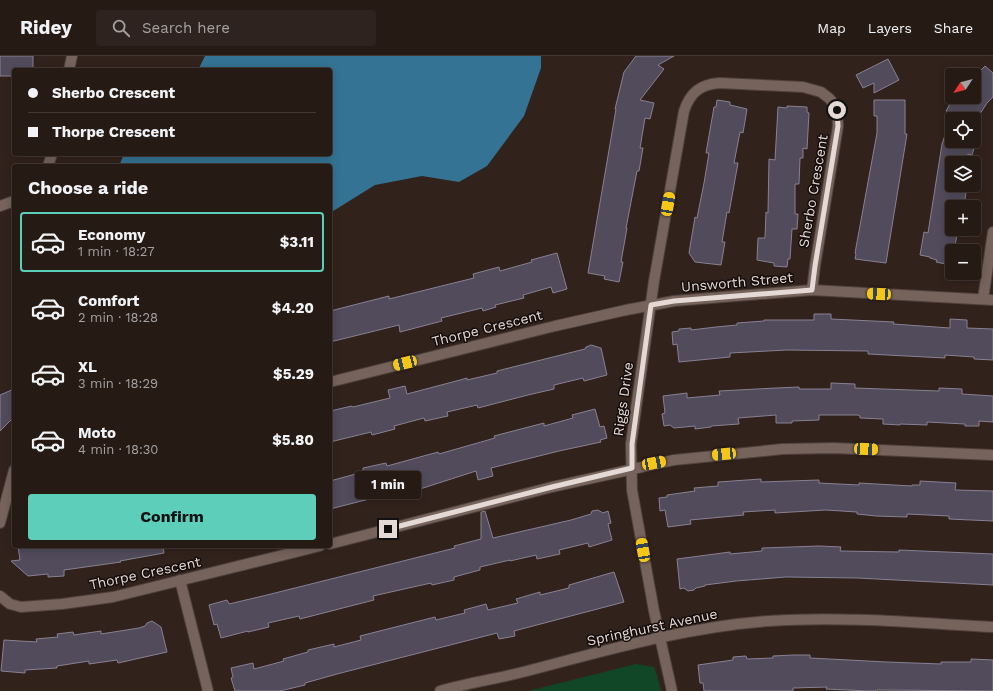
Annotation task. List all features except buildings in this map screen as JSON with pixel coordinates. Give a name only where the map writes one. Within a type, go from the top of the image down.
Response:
[{"type":"street","points":[[69,68],[72,56]]},
{"type":"street","name":"Sherbo Crescent","points":[[651,305],[684,111],[688,100],[694,93],[702,87],[712,84],[803,87],[821,92],[830,99],[837,110],[838,126],[812,290]]},
{"type":"street","points":[[0,206],[12,202]]},
{"type":"street","points":[[988,299],[993,232]]},
{"type":"street","name":"Unsworth Street","points":[[651,305],[674,301],[812,290],[988,299]]},
{"type":"street","name":"Thorpe Crescent","points":[[332,382],[555,326],[651,305]]},
{"type":"street","name":"Riggs Drive","points":[[651,305],[632,444],[632,490],[660,638],[672,691]]},
{"type":"street","points":[[332,543],[552,487],[632,468],[674,460],[784,449],[834,448],[993,455]]},
{"type":"street","points":[[0,524],[12,478]]},
{"type":"street","name":"Thorpe Crescent","points":[[0,596],[10,604],[21,607],[62,604],[113,597],[312,548]]},
{"type":"street","points":[[180,580],[208,691]]},
{"type":"street","name":"Springhurst Avenue","points":[[440,691],[521,673],[660,638],[708,628],[768,621],[826,619],[993,627]]},
{"type":"green space","points":[[636,664],[654,667],[661,691],[528,691]]},
{"type":"water","points":[[205,56],[541,56],[541,68],[524,116],[487,166],[459,182],[422,176],[375,185],[332,212],[332,164],[120,164],[123,156],[332,156],[332,68],[199,68]]},
{"type":"route","points":[[388,529],[632,468],[632,444],[651,305],[674,301],[812,290],[838,126],[837,110]]}]
